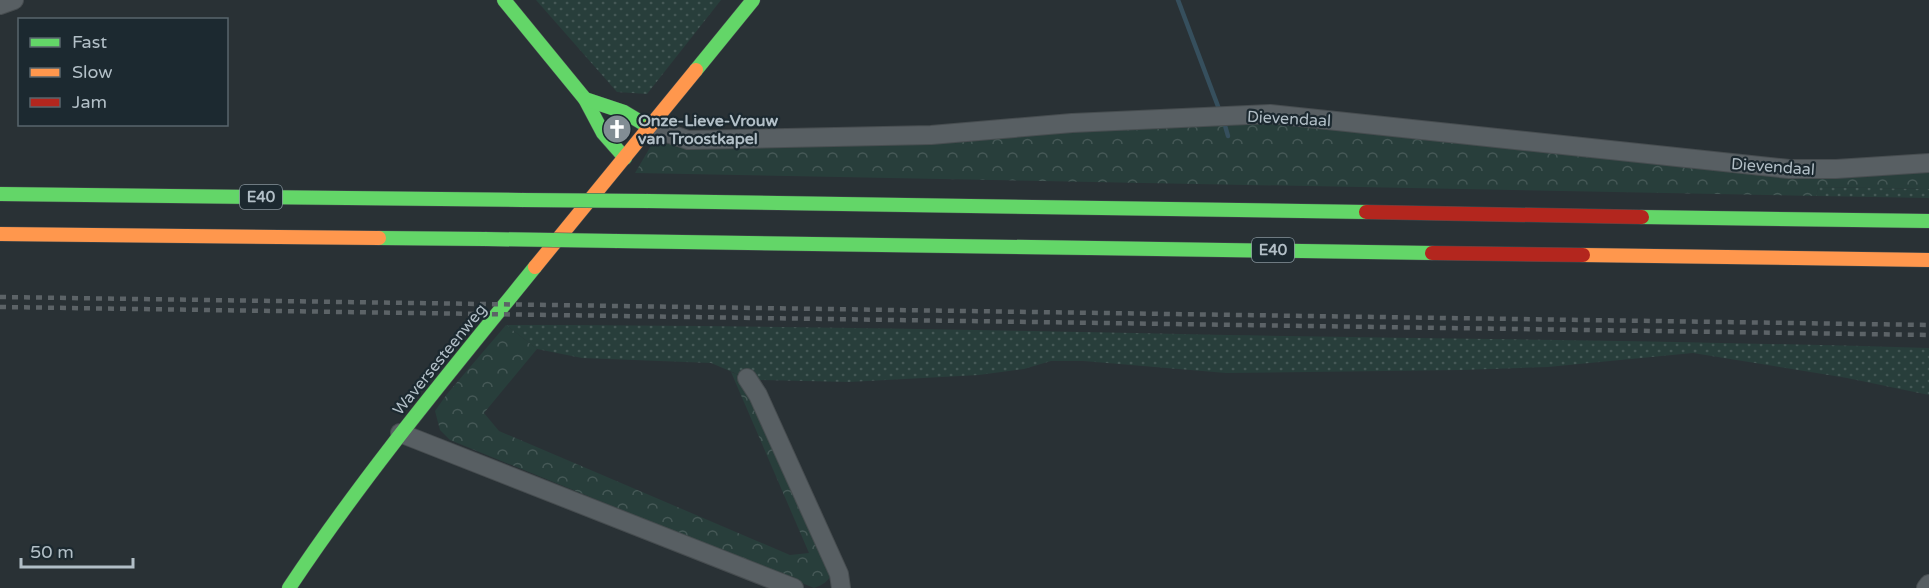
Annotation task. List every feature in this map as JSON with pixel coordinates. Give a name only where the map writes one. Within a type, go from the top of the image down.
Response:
[{"type":"main road","points":[[504,0],[585,99],[603,134],[625,158]]},
{"type":"main road","name":"Waversesteenweg","points":[[289,588],[324,535],[400,432],[753,0]]},
{"type":"main road","points":[[585,99],[624,112],[650,127]]},
{"type":"main road","name":"E40","points":[[0,194],[648,201],[1929,221]]},
{"type":"main road","name":"E40","points":[[0,234],[1929,260]]},
{"type":"street","points":[[0,5],[14,0]]},
{"type":"street","name":"Dievendaal","points":[[650,127],[688,140],[907,136],[1072,123],[1270,114],[1789,170],[1929,164]]},
{"type":"street","points":[[747,378],[758,395],[839,574],[841,588]]},
{"type":"street","points":[[400,432],[794,588]]},
{"type":"street","points":[[1926,588],[1929,584]]},
{"type":"green space","points":[[536,0],[721,0],[647,94],[617,92]]},
{"type":"green space","points":[[1261,121],[1748,170],[1929,168],[1929,189],[1819,187],[1816,196],[635,173],[652,144],[736,143]]},
{"type":"green space","points":[[1819,187],[1929,189],[1929,198],[1816,196]]},
{"type":"green space","points":[[506,325],[867,328],[1929,348],[1929,395],[1847,378],[1693,353],[1548,367],[1226,373],[1083,361],[1051,361],[1024,369],[979,375],[849,382],[760,380],[744,377],[711,363],[582,358],[537,349]]},
{"type":"green space","points":[[506,325],[537,349],[484,413],[499,431],[790,555],[809,553],[731,372],[744,377],[832,574],[814,588],[450,440],[440,430],[435,411]]},
{"type":"waterway","points":[[1178,0],[1219,109]]},
{"type":"waterway","points":[[1224,122],[1228,136]]},
{"type":"railway","points":[[0,297],[1929,325]]},
{"type":"railway","points":[[0,307],[1929,335]]},
{"type":"traffic: fast","points":[[504,0],[585,99],[603,133],[625,158]]},
{"type":"traffic: fast","points":[[696,70],[753,0]]},
{"type":"traffic: fast","points":[[585,99],[624,112],[649,127]]},
{"type":"traffic: fast","points":[[0,194],[522,200]]},
{"type":"traffic: fast","points":[[522,200],[648,201]]},
{"type":"traffic: fast","points":[[648,201],[1366,212]]},
{"type":"traffic: fast","points":[[1642,217],[1929,221]]},
{"type":"traffic: fast","points":[[379,238],[485,239]]},
{"type":"traffic: fast","points":[[485,239],[617,241]]},
{"type":"traffic: fast","points":[[617,241],[1432,253]]},
{"type":"traffic: fast","points":[[289,588],[377,464],[535,267]]},
{"type":"traffic: slow","points":[[535,267],[696,70]]},
{"type":"traffic: slow","points":[[0,234],[379,238]]},
{"type":"traffic: slow","points":[[1583,255],[1929,260]]},
{"type":"traffic: jam","points":[[1366,212],[1642,217]]},
{"type":"traffic: jam","points":[[1432,253],[1583,255]]},
{"type":"place","name":"Onze-Lieve-Vrouw van Troostkapel","points":[[617,129]]}]
